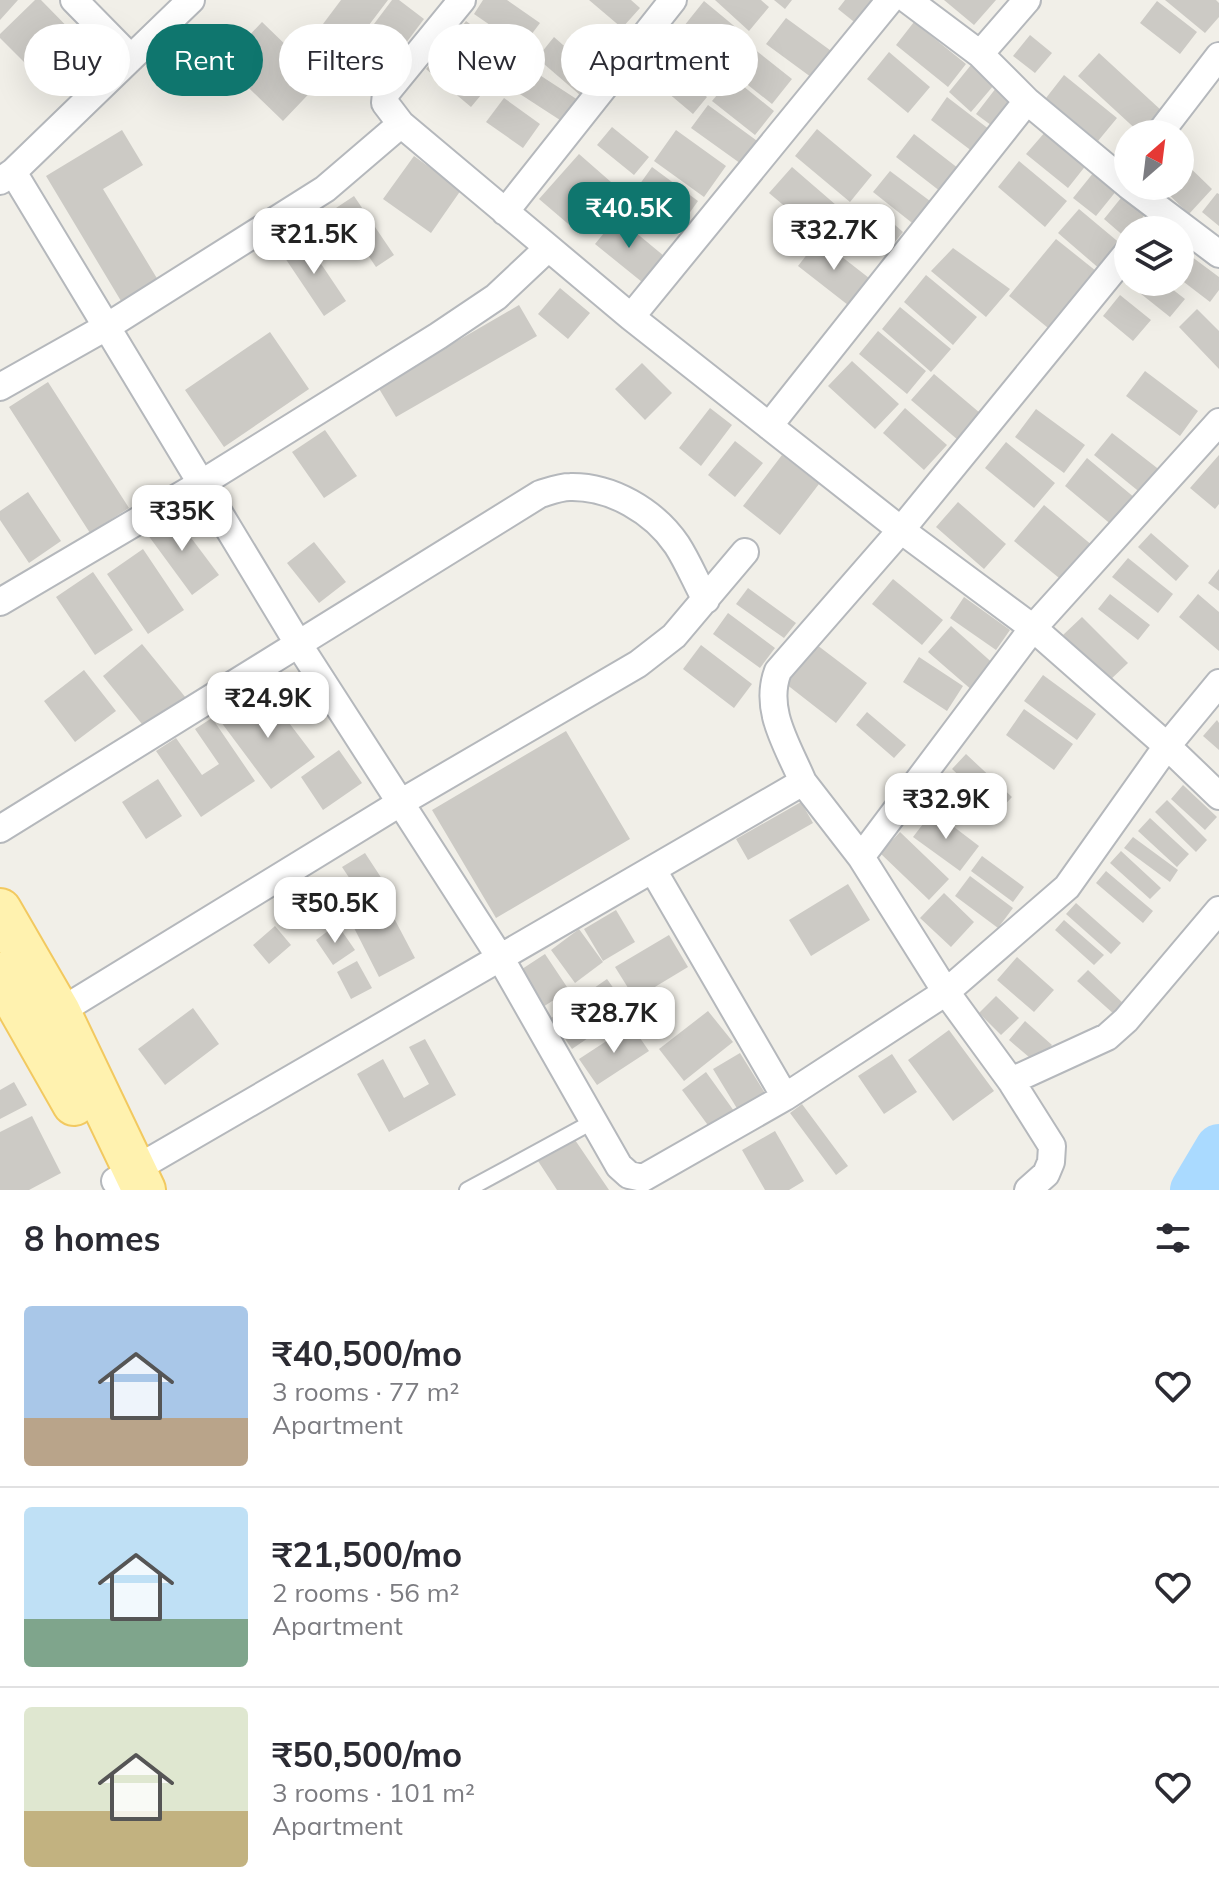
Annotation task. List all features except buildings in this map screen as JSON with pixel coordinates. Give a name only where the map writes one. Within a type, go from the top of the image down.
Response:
[{"type":"main road","points":[[0,910],[59,1012],[128,1183]]},
{"type":"main road","points":[[0,974],[128,1183]]},
{"type":"street","points":[[74,0],[131,58]]},
{"type":"street","points":[[191,0],[7,176],[108,326],[299,645],[501,959],[619,1166],[629,1175],[643,1178],[785,1097],[946,992],[1067,887],[1167,746],[1219,683]]},
{"type":"street","points":[[462,0],[386,93],[385,103],[401,124],[631,317],[901,530],[1033,628],[1219,796]]},
{"type":"street","points":[[505,212],[673,0]]},
{"type":"street","points":[[631,317],[890,0]]},
{"type":"street","points":[[908,0],[980,54],[1027,101],[1114,171]]},
{"type":"street","points":[[980,54],[1027,0]]},
{"type":"street","points":[[1170,120],[1219,56]]},
{"type":"street","points":[[769,426],[1027,101]]},
{"type":"street","points":[[0,387],[108,326],[325,189],[401,124]]},
{"type":"street","points":[[1194,241],[1219,254]]},
{"type":"street","points":[[0,602],[202,483],[496,297],[548,248]]},
{"type":"street","points":[[1028,1190],[1046,1174],[1052,1146],[946,992],[861,857],[803,782],[771,701],[778,671],[901,530],[1114,269]]},
{"type":"street","points":[[861,857],[1033,628],[1217,429]]},
{"type":"street","points":[[0,829],[540,494],[566,487],[587,488],[610,495],[653,517],[676,544],[706,600]]},
{"type":"street","points":[[59,1012],[400,803],[638,664],[674,636],[745,552]]},
{"type":"street","points":[[128,1183],[803,782]]},
{"type":"street","points":[[653,870],[785,1097]]},
{"type":"street","points":[[1019,1095],[1107,1037],[1126,1020],[1219,910]]},
{"type":"lane","points":[[467,1190],[594,1121]]},
{"type":"waterway","points":[[1194,1190],[1219,1148]]}]
